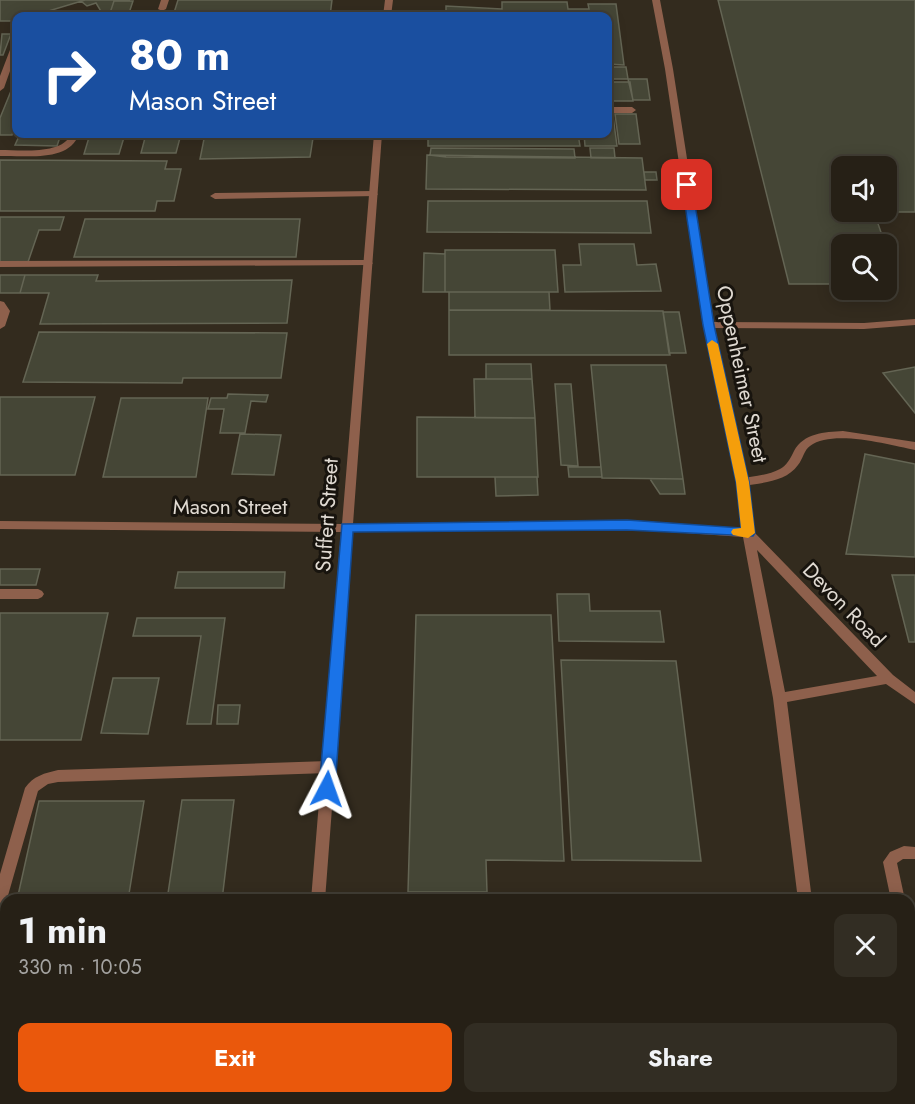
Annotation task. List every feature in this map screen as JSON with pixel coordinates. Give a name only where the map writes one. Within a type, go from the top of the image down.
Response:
[{"type":"street","points":[[162,9],[165,0]]},
{"type":"street","name":"Oppenheimer Street","points":[[656,0],[669,69],[708,325],[743,482],[748,533],[780,698],[804,894]]},
{"type":"street","points":[[0,88],[12,55]]},
{"type":"street","points":[[4,77],[12,77]]},
{"type":"street","points":[[612,110],[632,110]]},
{"type":"street","points":[[0,153],[58,151],[72,142],[74,138]]},
{"type":"street","name":"Suffert Street","points":[[318,894],[378,138]]},
{"type":"street","points":[[215,196],[373,194]]},
{"type":"street","points":[[0,264],[368,263]]},
{"type":"street","points":[[0,304],[4,311],[0,326]]},
{"type":"street","points":[[708,325],[864,326],[915,322]]},
{"type":"street","points":[[743,482],[775,476],[787,470],[793,465],[804,445],[820,436],[846,436],[915,446]]},
{"type":"street","name":"Mason Street","points":[[0,525],[347,528],[627,525],[748,533]]},
{"type":"street","name":"Devon Road","points":[[748,533],[888,680],[915,699]]},
{"type":"street","points":[[0,594],[38,594]]},
{"type":"street","points":[[780,698],[888,680]]},
{"type":"street","points":[[1,894],[32,788],[44,778],[328,767]]},
{"type":"street","points":[[897,894],[890,862],[896,854],[904,851],[915,853]]},
{"type":"building","points":[[0,0],[85,0],[45,12],[12,12],[12,21],[0,21]]},
{"type":"building","points":[[130,0],[114,1],[110,12],[101,12],[96,3],[87,6],[81,1]]},
{"type":"building","points":[[178,0],[332,0],[330,12],[174,12]]},
{"type":"building","points":[[718,0],[915,0],[915,212],[897,212],[897,156],[831,156],[831,222],[877,222],[882,234],[831,234],[831,284],[789,284]]},
{"type":"building","points":[[114,1],[133,1],[129,12],[110,12]]},
{"type":"building","points":[[502,2],[567,2],[568,9],[589,9],[588,4],[616,4],[624,65],[612,64],[612,12],[446,12],[446,6],[502,9]]},
{"type":"building","points":[[2,34],[11,34],[3,55],[0,55]]},
{"type":"building","points":[[612,67],[626,67],[628,79],[612,79]]},
{"type":"building","points":[[628,79],[647,79],[650,100],[633,100]]},
{"type":"building","points":[[612,82],[630,82],[633,101],[612,101]]},
{"type":"building","points":[[12,91],[12,135],[0,135],[0,118]]},
{"type":"building","points":[[615,114],[636,114],[640,144],[619,144]]},
{"type":"building","points":[[613,116],[617,146],[585,146],[584,138],[612,138]]},
{"type":"building","points":[[18,138],[60,138],[57,146],[15,145]]},
{"type":"building","points":[[89,138],[124,138],[119,154],[84,154]]},
{"type":"building","points":[[145,138],[180,138],[176,153],[141,153]]},
{"type":"building","points":[[204,138],[313,138],[310,157],[200,159]]},
{"type":"building","points":[[428,138],[579,138],[580,146],[428,146]]},
{"type":"building","points":[[431,148],[574,149],[575,158],[446,157],[430,155]]},
{"type":"building","points":[[590,148],[614,148],[615,158],[591,158]]},
{"type":"building","points":[[427,155],[642,158],[646,190],[426,189]]},
{"type":"building","points":[[0,160],[167,161],[165,169],[181,169],[174,201],[157,201],[155,211],[0,211]]},
{"type":"building","points":[[644,172],[656,172],[657,180],[645,180]]},
{"type":"building","points":[[428,201],[647,201],[651,233],[427,232]]},
{"type":"building","points":[[0,217],[64,217],[60,230],[39,230],[28,262],[0,262]]},
{"type":"building","points":[[85,219],[300,219],[296,257],[74,257]]},
{"type":"building","points":[[579,244],[634,244],[637,265],[656,264],[661,291],[565,292],[563,265],[581,265]]},
{"type":"building","points":[[445,250],[555,250],[558,292],[445,292]]},
{"type":"building","points":[[424,253],[445,254],[445,292],[423,292]]},
{"type":"building","points":[[0,275],[25,275],[20,293],[0,293]]},
{"type":"building","points":[[25,275],[98,275],[96,281],[292,280],[287,323],[40,324],[49,293],[20,293]]},
{"type":"building","points":[[449,292],[549,292],[550,310],[449,310]]},
{"type":"building","points":[[449,310],[663,311],[670,355],[449,355]]},
{"type":"building","points":[[663,312],[679,312],[686,353],[669,353]]},
{"type":"building","points":[[39,332],[287,333],[281,378],[183,378],[182,383],[23,382]]},
{"type":"building","points":[[486,364],[531,364],[532,379],[486,379]]},
{"type":"building","points":[[591,365],[666,365],[683,479],[602,478]]},
{"type":"building","points":[[915,367],[915,413],[883,373]]},
{"type":"building","points":[[474,379],[532,379],[535,418],[475,418]]},
{"type":"building","points":[[555,384],[571,384],[578,466],[561,465]]},
{"type":"building","points":[[228,394],[268,395],[266,402],[251,401],[245,433],[220,433],[224,409],[208,409],[211,398],[227,398]]},
{"type":"building","points":[[0,397],[95,397],[75,475],[0,475]]},
{"type":"building","points":[[121,398],[208,398],[196,477],[103,477]]},
{"type":"building","points":[[417,417],[535,418],[538,477],[417,477]]},
{"type":"building","points":[[240,434],[281,435],[274,475],[232,474]]},
{"type":"building","points":[[865,454],[915,464],[915,557],[846,554]]},
{"type":"building","points":[[568,467],[601,467],[602,477],[569,477]]},
{"type":"building","points":[[495,477],[537,477],[538,495],[496,496]]},
{"type":"building","points":[[650,479],[683,479],[685,494],[660,494]]},
{"type":"building","points":[[0,569],[40,569],[36,585],[0,585]]},
{"type":"building","points":[[178,572],[285,572],[284,588],[175,588]]},
{"type":"building","points":[[892,575],[915,575],[915,642],[909,642]]},
{"type":"building","points":[[557,594],[589,594],[590,611],[660,611],[664,642],[559,641]]},
{"type":"building","points":[[0,613],[108,613],[81,740],[0,740]]},
{"type":"building","points":[[416,615],[551,615],[564,861],[486,860],[487,892],[408,892]]},
{"type":"building","points":[[137,618],[225,618],[211,724],[187,724],[201,636],[133,636]]},
{"type":"building","points":[[561,660],[676,661],[701,861],[572,860]]},
{"type":"building","points":[[113,678],[159,678],[148,734],[101,733]]},
{"type":"building","points":[[218,705],[240,705],[238,724],[217,724]]},
{"type":"building","points":[[182,800],[234,800],[223,894],[168,894]]},
{"type":"building","points":[[39,801],[144,801],[129,894],[18,894]]},
{"type":"slow traffic","points":[[712,344],[743,482],[748,533],[738,532]]},
{"type":"route","points":[[327,789],[347,528],[627,525],[693,527],[748,533],[743,482],[708,325],[687,185]]}]
